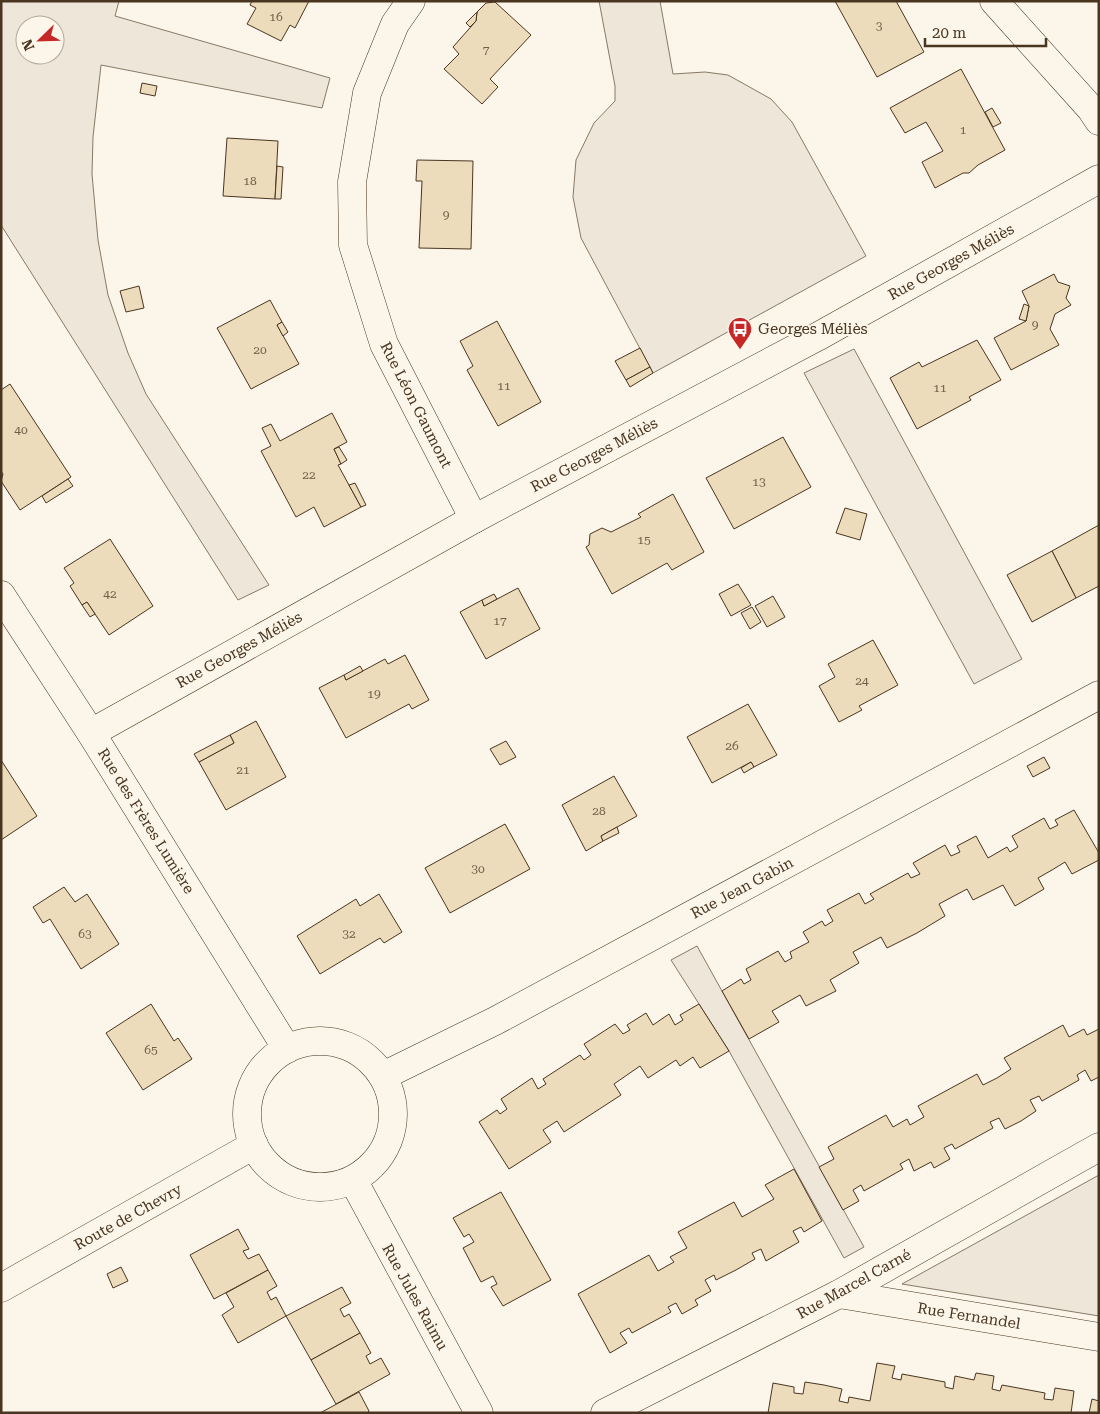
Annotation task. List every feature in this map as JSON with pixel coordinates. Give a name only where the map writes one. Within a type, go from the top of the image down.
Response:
[{"type":"street","name":"Rue Léon Gaumont","points":[[412,1],[395,24],[367,93],[352,182],[353,245],[384,344],[474,519]]},
{"type":"street","points":[[994,1],[1091,109],[1099,121]]},
{"type":"street","name":"Rue Georges Méliès","points":[[91,733],[474,519],[817,337],[1099,179]]},
{"type":"street","name":"Rue des Frères Lumière","points":[[1,596],[91,733],[287,1049]]},
{"type":"street","name":"Rue Jean Gabin","points":[[383,1076],[503,1016],[1099,695]]},
{"type":"street","points":[[330,1041],[350,1048],[362,1055],[383,1076],[392,1098],[393,1123],[386,1146],[372,1166],[353,1180],[331,1187],[307,1187],[286,1179],[267,1165],[254,1146],[248,1124],[248,1101],[255,1080],[269,1062],[287,1049],[308,1042],[330,1041]]},
{"type":"street","name":"Route de Chevry","points":[[1,1288],[254,1146]]},
{"type":"street","name":"Rue Marcel Carné","points":[[605,1413],[840,1294],[1099,1147]]},
{"type":"street","name":"Rue Jules Raimu","points":[[353,1180],[479,1413]]},
{"type":"street","name":"Rue Fernandel","points":[[840,1294],[1099,1337]]},
{"type":"shaded area","points":[[1,1],[119,1],[115,16],[330,78],[322,108],[101,65],[93,137],[92,174],[98,240],[108,295],[128,353],[146,394],[269,585],[238,600],[1,225]]},
{"type":"shaded area","points":[[599,1],[660,1],[673,74],[705,72],[728,75],[771,99],[792,122],[866,256],[653,373],[581,238],[573,197],[576,160],[594,123],[615,101],[615,86]]},
{"type":"shaded area","points":[[854,349],[1022,659],[974,684],[804,373]]},
{"type":"shaded area","points":[[697,946],[864,1247],[844,1258],[729,1051],[671,960]]},
{"type":"shaded area","points":[[1099,1175],[1099,1316],[902,1284]]},
{"type":"building","points":[[252,1],[309,1],[295,28],[290,25],[281,41],[247,24],[256,8],[250,5]]},
{"type":"building","points":[[835,1],[896,1],[924,52],[877,77]]},
{"type":"building","points":[[495,2],[531,35],[490,79],[498,87],[482,104],[444,69],[459,54],[453,47],[476,21],[477,12],[486,3]]},
{"type":"building","points":[[477,12],[476,21],[470,27],[466,23]]},
{"type":"building","points":[[961,69],[1005,150],[978,165],[969,173],[963,173],[935,188],[922,162],[943,151],[926,122],[905,133],[890,108]]},
{"type":"building","points":[[142,83],[157,86],[155,96],[140,93]]},
{"type":"building","points":[[992,108],[1001,123],[993,127],[985,112]]},
{"type":"building","points":[[227,138],[278,141],[275,199],[223,196]]},
{"type":"building","points":[[417,160],[473,161],[471,249],[419,248],[422,181],[416,181]]},
{"type":"building","points":[[277,166],[283,167],[281,199],[275,199]]},
{"type":"building","points":[[1054,274],[1058,282],[1070,286],[1066,298],[1071,305],[1055,314],[1050,329],[1059,345],[1011,370],[994,338],[1026,321],[1029,306],[1022,291]]},
{"type":"building","points":[[139,286],[144,308],[126,312],[120,291]]},
{"type":"building","points":[[270,300],[282,322],[277,325],[299,364],[251,389],[217,328]]},
{"type":"building","points":[[1024,304],[1029,306],[1026,321],[1019,319]]},
{"type":"building","points":[[497,321],[541,402],[498,426],[467,370],[473,366],[460,341]]},
{"type":"building","points":[[282,322],[288,332],[283,336],[277,325]]},
{"type":"building","points":[[977,340],[1001,380],[969,397],[971,400],[917,429],[890,378],[919,362],[922,367]]},
{"type":"building","points":[[640,348],[650,367],[626,380],[615,361]]},
{"type":"building","points":[[650,367],[653,373],[630,387],[626,380]]},
{"type":"building","points":[[10,384],[71,477],[20,510],[1,481],[3,474],[1,471],[1,390]]},
{"type":"building","points":[[332,413],[347,442],[334,449],[341,464],[338,465],[361,507],[324,527],[314,507],[296,517],[261,451],[271,446],[262,428],[271,424],[280,441]]},
{"type":"building","points":[[783,437],[811,487],[734,529],[706,478]]},
{"type":"building","points":[[339,447],[347,460],[341,464],[334,449]]},
{"type":"building","points":[[68,479],[73,486],[46,503],[42,496]]},
{"type":"building","points":[[355,483],[366,505],[361,507],[349,485]]},
{"type":"building","points":[[673,494],[704,552],[672,570],[667,563],[612,594],[586,547],[589,545],[590,534],[602,528],[611,532],[641,517],[638,514]]},
{"type":"building","points":[[845,508],[867,514],[860,540],[836,533]]},
{"type":"building","points":[[1099,525],[1099,586],[1076,598],[1052,551]]},
{"type":"building","points":[[110,539],[153,606],[109,635],[87,602],[82,605],[70,586],[74,583],[64,568]]},
{"type":"building","points":[[1052,551],[1076,598],[1032,622],[1007,575]]},
{"type":"building","points":[[738,584],[751,605],[731,616],[719,594]]},
{"type":"building","points":[[518,588],[540,629],[486,659],[460,612],[482,600],[484,606]]},
{"type":"building","points":[[494,594],[497,599],[484,606],[482,600]]},
{"type":"building","points":[[773,596],[785,617],[767,627],[755,606]]},
{"type":"building","points":[[87,602],[95,614],[90,617],[82,605]]},
{"type":"building","points":[[752,607],[761,622],[750,629],[741,613]]},
{"type":"building","points":[[873,640],[898,685],[859,706],[862,710],[839,722],[819,686],[835,677],[828,664]]},
{"type":"building","points":[[405,655],[429,700],[412,709],[409,704],[346,738],[319,688],[344,675],[346,680],[385,659],[388,664]]},
{"type":"building","points":[[360,666],[363,671],[346,680],[344,675]]},
{"type":"building","points":[[748,704],[777,755],[754,767],[751,762],[712,783],[687,737]]},
{"type":"building","points":[[256,721],[286,777],[226,810],[199,762],[234,743],[230,735]]},
{"type":"building","points":[[230,735],[234,743],[199,762],[194,754]]},
{"type":"building","points":[[506,741],[516,757],[500,765],[490,749]]},
{"type":"building","points":[[1044,757],[1050,768],[1033,777],[1027,766]]},
{"type":"building","points":[[1,760],[37,816],[1,840]]},
{"type":"building","points":[[751,762],[754,767],[744,773],[741,768]]},
{"type":"building","points":[[614,776],[637,816],[601,836],[603,841],[586,851],[562,805]]},
{"type":"building","points":[[1074,810],[1099,853],[1099,860],[1072,874],[1065,862],[1038,878],[1044,889],[1015,906],[1003,885],[973,900],[967,889],[939,904],[945,916],[917,933],[887,948],[881,937],[853,952],[859,963],[830,980],[836,991],[806,1006],[800,995],[772,1011],[779,1022],[749,1039],[722,991],[741,979],[744,984],[751,980],[746,969],[778,951],[785,962],[792,958],[790,952],[809,942],[803,932],[822,921],[825,926],[833,921],[827,910],[859,893],[865,904],[874,899],[870,894],[908,873],[911,878],[920,874],[913,863],[945,845],[951,856],[960,852],[957,846],[976,836],[988,858],[1007,847],[1010,852],[1018,847],[1012,836],[1044,818],[1050,829],[1058,825],[1055,820]]},
{"type":"building","points":[[505,824],[530,869],[450,913],[425,868]]},
{"type":"building","points":[[617,827],[619,833],[603,841],[601,836]]},
{"type":"building","points":[[64,887],[75,902],[87,894],[119,944],[81,969],[50,919],[43,923],[33,907]]},
{"type":"building","points":[[379,894],[402,932],[384,943],[380,938],[320,974],[297,936],[356,899],[360,906]]},
{"type":"building","points":[[151,1004],[174,1041],[178,1038],[192,1059],[143,1090],[106,1033]]},
{"type":"building","points":[[699,1004],[729,1051],[700,1068],[693,1057],[680,1066],[676,1060],[648,1078],[640,1066],[614,1084],[621,1095],[564,1132],[557,1121],[543,1130],[551,1142],[509,1169],[479,1122],[497,1110],[500,1114],[507,1109],[501,1099],[532,1078],[538,1089],[546,1084],[543,1079],[580,1055],[584,1060],[591,1055],[584,1044],[615,1024],[623,1034],[630,1030],[627,1025],[646,1013],[653,1025],[669,1014],[675,1025],[683,1020],[680,1015]]},
{"type":"building","points":[[1063,1025],[1069,1037],[1084,1029],[1087,1035],[1099,1029],[1099,1077],[1091,1081],[1085,1070],[1077,1075],[1079,1080],[1042,1101],[1039,1096],[1030,1100],[1036,1111],[1005,1129],[999,1118],[990,1122],[993,1128],[955,1149],[952,1144],[944,1148],[950,1159],[934,1168],[931,1162],[914,1171],[909,1159],[900,1164],[903,1169],[864,1191],[861,1185],[853,1190],[859,1201],[843,1210],[819,1167],[834,1159],[828,1147],[886,1115],[893,1127],[907,1119],[910,1125],[924,1117],[918,1106],[977,1074],[983,1085],[997,1078],[1011,1069],[1004,1058]]},
{"type":"building","points":[[794,1169],[822,1221],[804,1232],[801,1227],[793,1231],[799,1242],[766,1261],[761,1249],[752,1253],[755,1259],[736,1270],[716,1280],[714,1275],[705,1280],[711,1291],[695,1300],[698,1305],[682,1314],[676,1303],[668,1307],[671,1312],[632,1333],[629,1328],[620,1333],[627,1343],[610,1353],[578,1294],[649,1255],[658,1271],[674,1262],[670,1257],[687,1248],[678,1232],[734,1202],[742,1217],[774,1199],[765,1185]]},
{"type":"building","points":[[501,1192],[551,1280],[503,1306],[491,1287],[497,1284],[493,1276],[481,1282],[463,1248],[474,1242],[469,1234],[464,1237],[453,1218]]},
{"type":"building","points":[[238,1229],[249,1249],[243,1251],[248,1259],[259,1254],[268,1270],[214,1299],[190,1255]]},
{"type":"building","points":[[121,1267],[128,1281],[113,1288],[107,1274]]},
{"type":"building","points":[[268,1270],[277,1286],[267,1292],[271,1300],[276,1297],[286,1316],[238,1343],[222,1315],[234,1307],[226,1293]]},
{"type":"building","points":[[342,1287],[351,1303],[340,1309],[344,1317],[349,1314],[360,1333],[311,1360],[286,1316]]},
{"type":"building","points":[[360,1333],[371,1353],[366,1356],[370,1364],[381,1358],[390,1374],[336,1404],[311,1360]]},
{"type":"building","points":[[877,1363],[895,1366],[892,1378],[901,1380],[902,1374],[945,1382],[945,1387],[953,1389],[955,1376],[974,1380],[976,1373],[994,1376],[992,1389],[1000,1391],[1002,1385],[1045,1393],[1044,1399],[1053,1400],[1055,1388],[1074,1391],[1071,1413],[768,1413],[773,1383],[794,1387],[794,1393],[803,1394],[805,1382],[824,1385],[842,1389],[839,1401],[848,1403],[849,1397],[870,1401]]},
{"type":"building","points":[[359,1392],[369,1411],[367,1413],[320,1413]]},
{"type":"building","points":[[1092,1399],[1099,1401],[1099,1413],[1089,1413]]},
{"type":"place","name":"Georges Méliès","points":[[740,350]]}]
